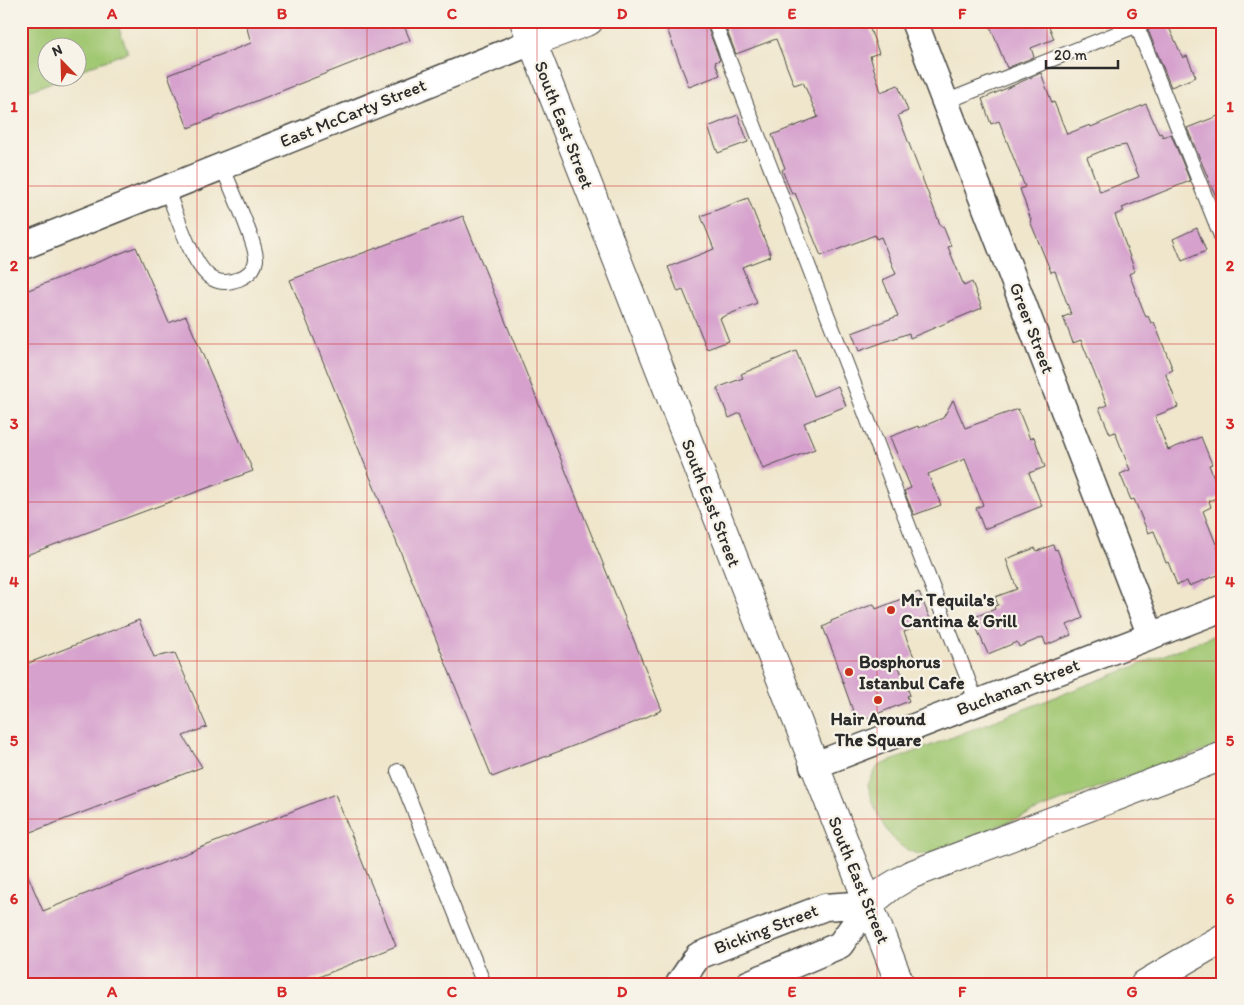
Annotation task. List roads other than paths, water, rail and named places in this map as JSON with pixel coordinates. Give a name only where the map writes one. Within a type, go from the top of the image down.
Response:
[{"type":"main road","name":"East McCarty Street","points":[[528,32],[589,21]]},
{"type":"main road","name":"South East Street","points":[[528,32],[813,766],[900,984]]},
{"type":"main road","points":[[869,904],[890,887],[910,875],[1223,756]]},
{"type":"main road","points":[[1145,984],[1223,938]]},
{"type":"street","name":"Greer Street","points":[[914,21],[1151,636]]},
{"type":"street","name":"East McCarty Street","points":[[21,247],[222,166],[528,32]]},
{"type":"street","name":"Buchanan Street","points":[[813,766],[1223,608]]},
{"type":"street","name":"Bicking Street","points":[[679,984],[698,956],[825,906],[869,904]]},
{"type":"street","points":[[748,984],[840,946],[869,904]]},
{"type":"lane","points":[[714,21],[977,703]]},
{"type":"lane","points":[[945,102],[1143,24],[1223,241]]},
{"type":"lane","points":[[166,188],[194,257],[201,268],[212,279],[223,283],[243,277],[254,268],[256,258],[248,230],[222,166]]},
{"type":"lane","points":[[398,771],[484,984]]},
{"type":"place","name":"Mr Tequila's Cantina & Grill","points":[[891,610]]},
{"type":"place","name":"Bosphorus Istanbul Cafe","points":[[849,672]]},
{"type":"place","name":"Hair Around The Square","points":[[878,700]]}]
